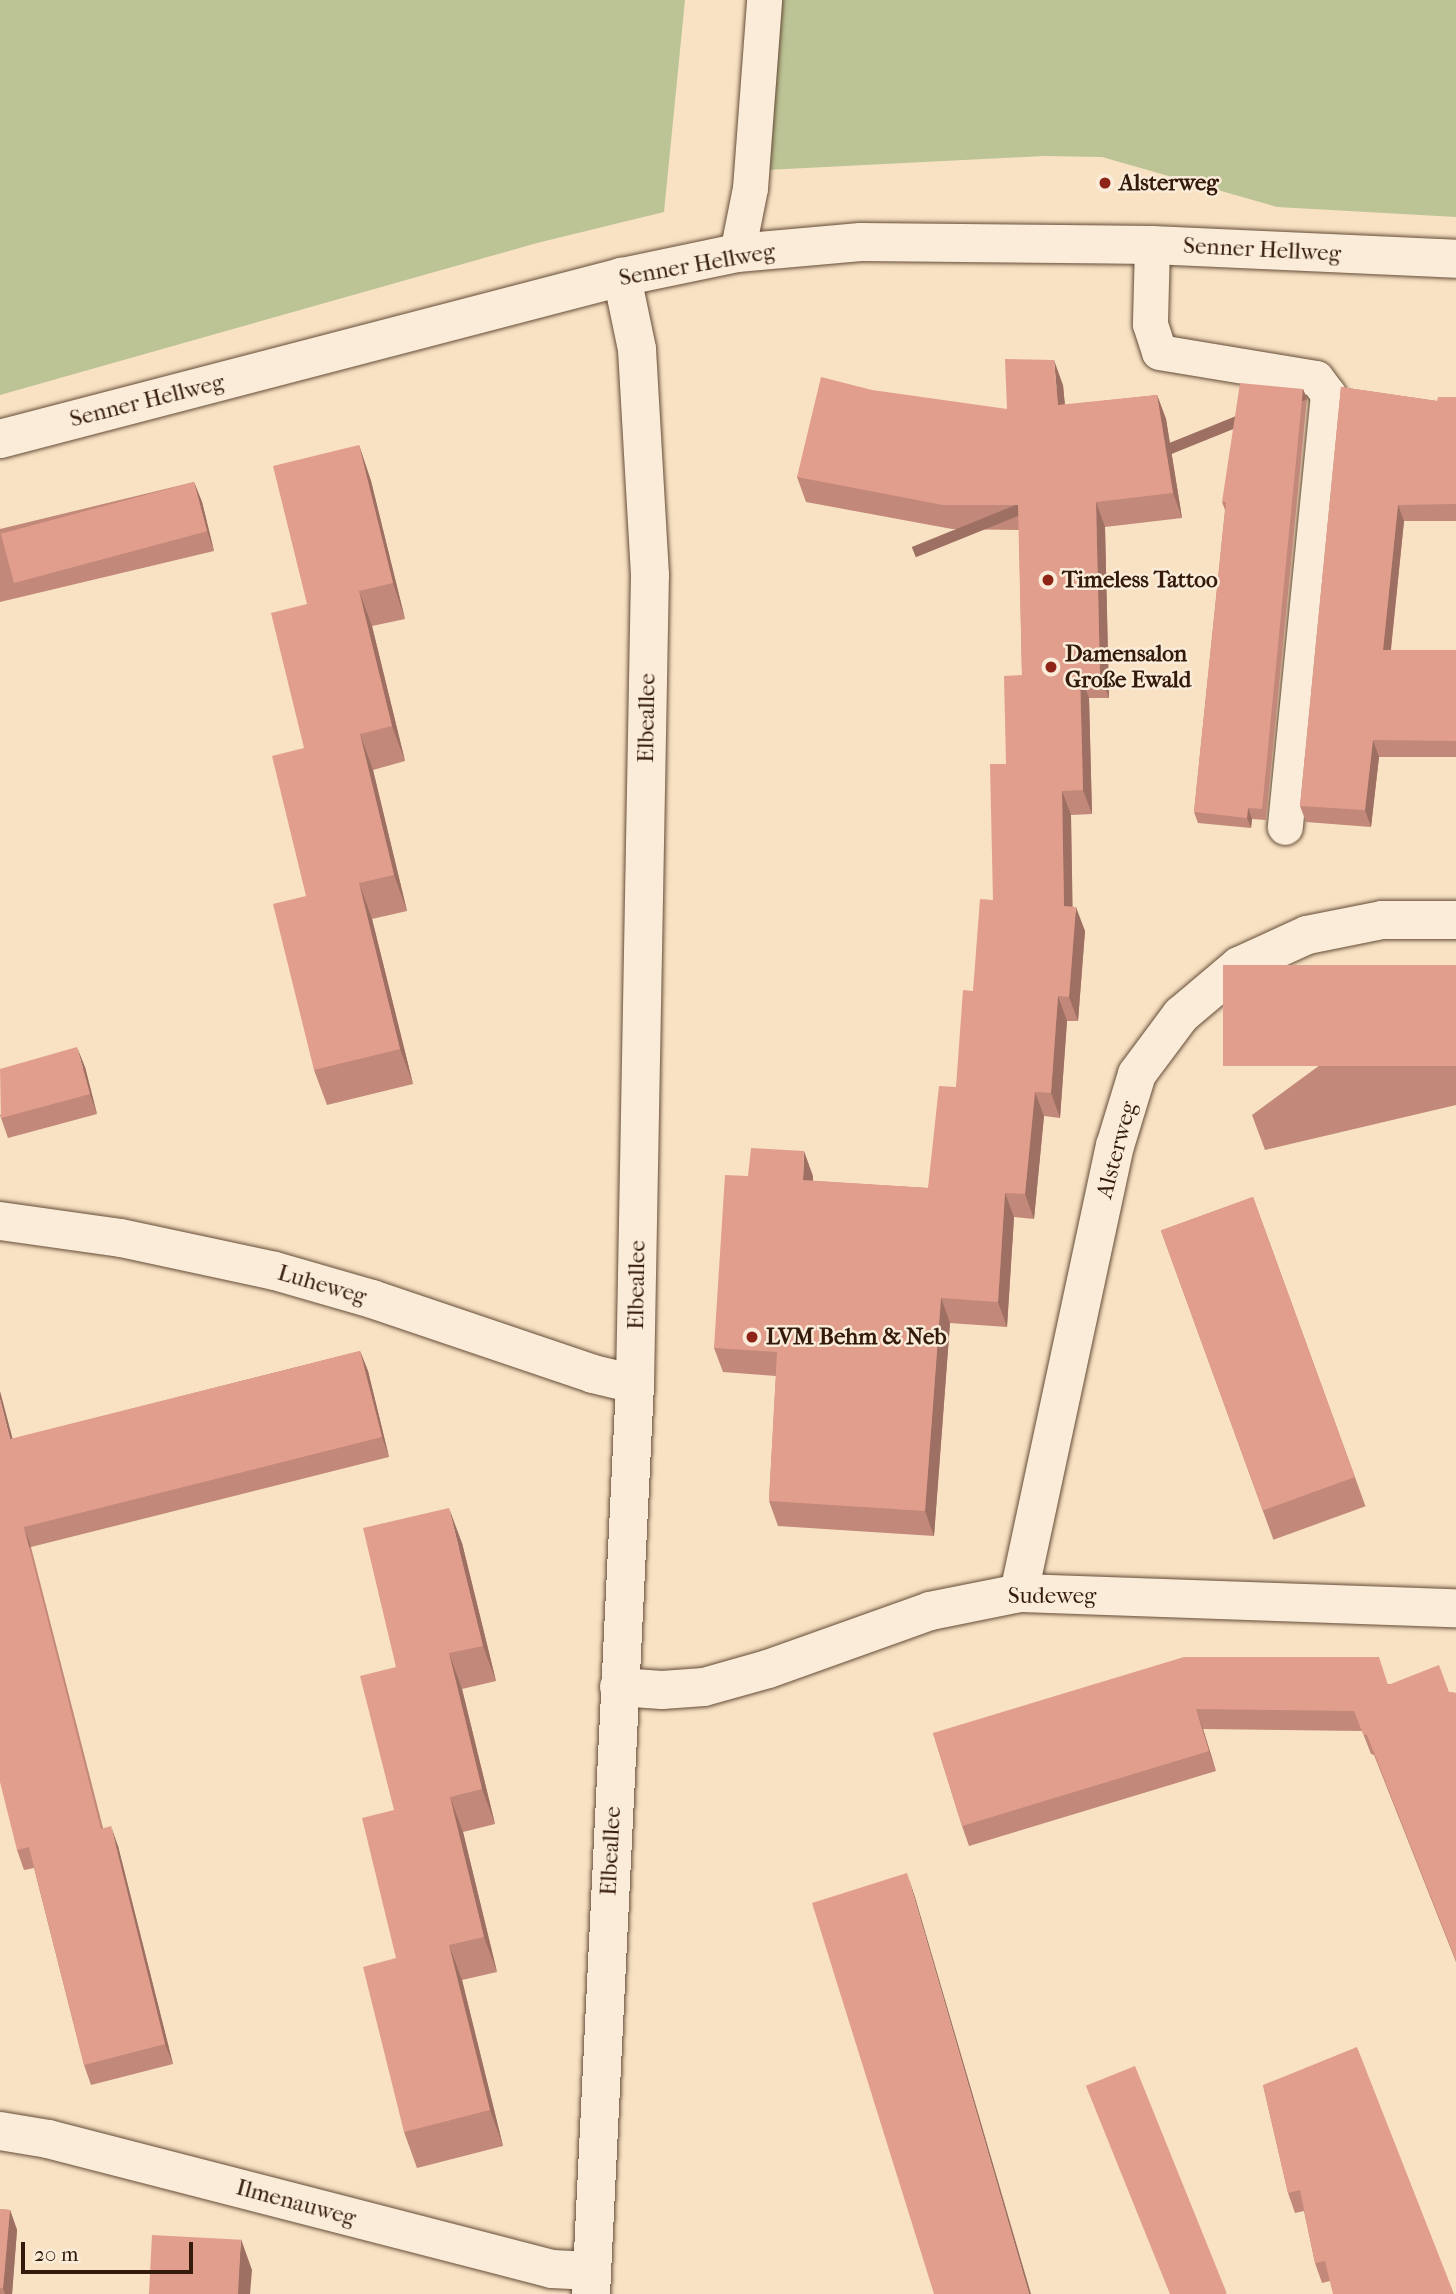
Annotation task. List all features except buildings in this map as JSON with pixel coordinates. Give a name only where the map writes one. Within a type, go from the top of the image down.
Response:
[{"type":"street","name":"Senner Hellweg","points":[[0,439],[622,277],[737,253],[861,242],[1152,245],[1456,258]]},
{"type":"street","name":"Elbeallee","points":[[592,2283],[635,1384],[650,575],[637,349],[622,277]]},
{"type":"street","name":"Alsterweg","points":[[1019,1592],[1115,1146],[1138,1074],[1181,1015],[1239,965],[1307,935],[1382,920],[1456,920]]},
{"type":"street","name":"Luheweg","points":[[0,1221],[121,1238],[275,1272],[372,1299],[593,1374],[635,1384]]},
{"type":"street","name":"Sudeweg","points":[[620,1687],[662,1690],[704,1687],[768,1670],[930,1611],[1019,1592],[1456,1608]]},
{"type":"street","name":"Ilmenauweg","points":[[0,2130],[48,2138],[552,2269],[592,2283]]},
{"type":"lane","points":[[737,253],[750,188],[764,0]]},
{"type":"lane","points":[[1152,245],[1150,324],[1159,352],[1317,378],[1328,394],[1285,827]]},
{"type":"green space","points":[[0,0],[685,0],[664,212],[537,243],[0,395]]},
{"type":"green space","points":[[780,0],[1456,0],[1456,217],[1277,207],[1102,157],[1044,156],[766,170]]},
{"type":"place","name":"Alsterweg","points":[[1105,183]]},
{"type":"place","name":"Timeless Tattoo","points":[[1048,580]]},
{"type":"place","name":"Damensalon Große Ewald","points":[[1051,667]]},
{"type":"place","name":"LVM Behm & Neb","points":[[752,1337]]}]
